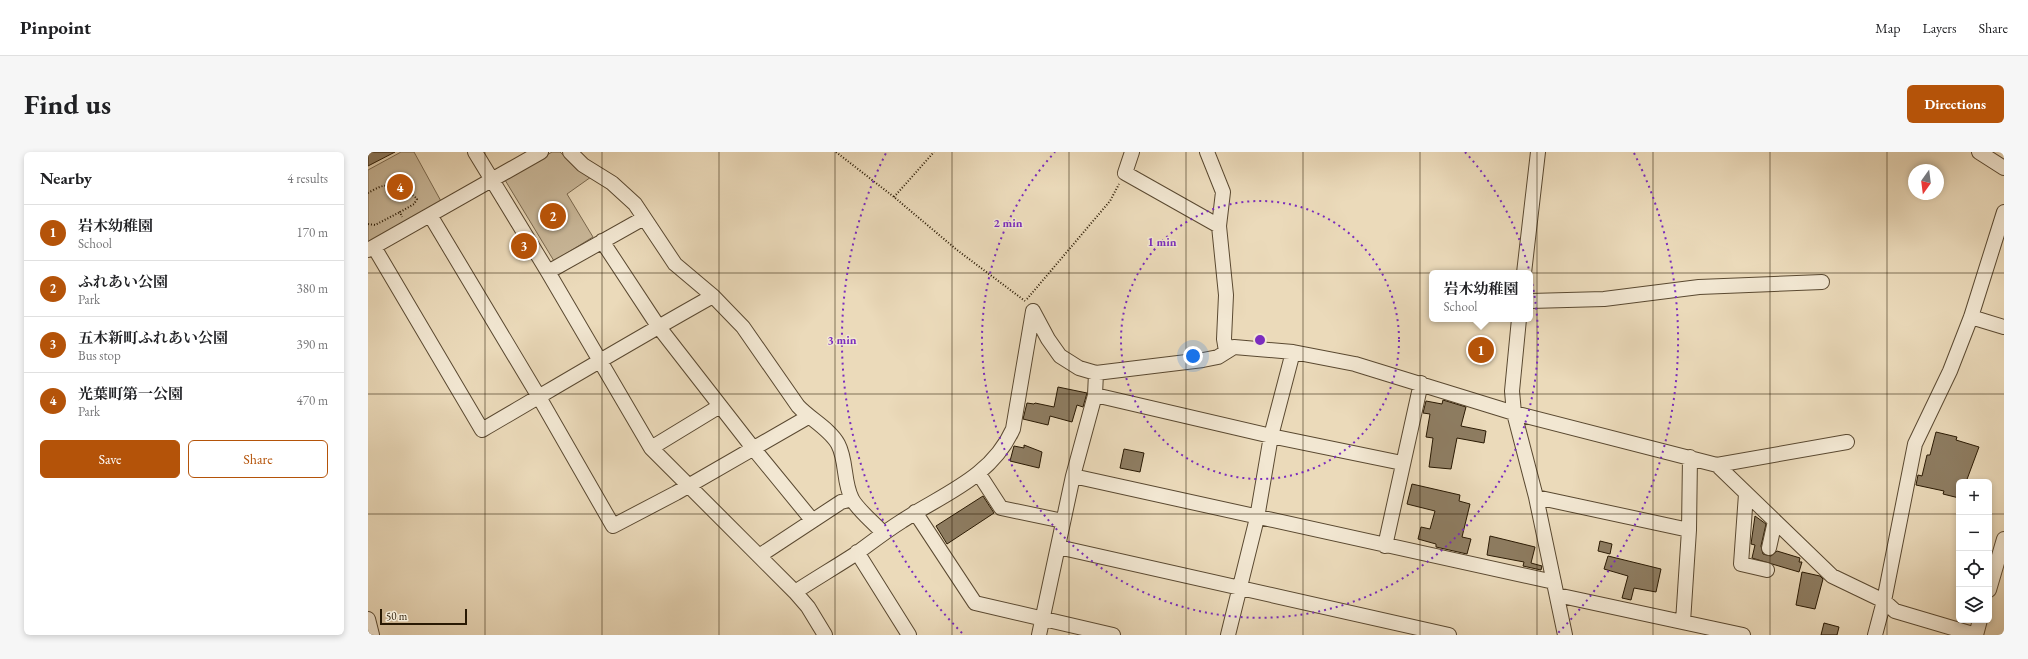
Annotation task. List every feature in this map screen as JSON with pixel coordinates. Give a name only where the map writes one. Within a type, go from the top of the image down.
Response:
[{"type":"street","points":[[475,152],[548,272],[651,448],[795,592],[808,607],[825,635]]},
{"type":"street","points":[[541,152],[371,248],[482,430],[601,362],[658,326],[714,296]]},
{"type":"street","points":[[570,152],[583,165],[612,183],[634,204],[675,264],[714,296],[743,327],[808,417],[837,442],[842,454],[847,483],[852,499],[883,533]]},
{"type":"street","points":[[1132,152],[1124,172],[1219,226]]},
{"type":"street","points":[[1207,152],[1223,192],[1219,226],[1226,295],[1224,339],[1226,351]]},
{"type":"street","points":[[1524,270],[1538,152]]},
{"type":"street","points":[[1979,152],[2004,168]]},
{"type":"street","points":[[1875,635],[1884,601],[1915,444],[1950,370],[1971,317],[2004,212]]},
{"type":"street","points":[[430,215],[539,397],[613,526],[688,486],[808,417]]},
{"type":"street","points":[[548,272],[644,218]]},
{"type":"street","points":[[602,241],[658,326],[753,448],[812,520]]},
{"type":"street","points":[[1533,301],[1604,299],[1699,287],[1822,282]]},
{"type":"street","points":[[1029,307],[1060,356],[1079,368],[1096,373],[1203,360],[1218,357],[1234,347],[1293,352],[1355,364],[1421,383],[1514,413],[1717,465],[1847,442]]},
{"type":"street","points":[[795,592],[857,552],[883,533],[979,474],[1008,440],[1013,429],[1029,307]]},
{"type":"street","points":[[1971,317],[2004,327]]},
{"type":"street","points":[[1519,322],[1512,391],[1514,413],[1536,496],[1565,635]]},
{"type":"street","points":[[1228,635],[1257,518],[1271,436],[1293,352]]},
{"type":"street","points":[[1039,635],[1073,476],[1095,395],[1096,373]]},
{"type":"street","points":[[1385,546],[1402,463],[1421,383]]},
{"type":"street","points":[[1095,395],[1271,436],[1402,463]]},
{"type":"street","points":[[651,448],[720,406]]},
{"type":"street","points":[[1683,622],[1689,530],[1690,457]]},
{"type":"street","points":[[1717,465],[1832,576],[1884,601],[1895,611],[1907,615],[1976,635],[1979,623]]},
{"type":"street","points":[[979,474],[1001,508],[1063,522]]},
{"type":"street","points":[[1073,476],[1385,546],[1555,588],[1683,622],[1743,635]]},
{"type":"street","points":[[1746,494],[1741,564],[1767,570]]},
{"type":"street","points":[[1536,496],[1689,530]]},
{"type":"street","points":[[759,556],[841,502],[852,499]]},
{"type":"street","points":[[916,512],[975,603],[1112,635]]},
{"type":"street","points":[[1769,548],[1774,521]]},
{"type":"street","points":[[1990,587],[2004,539]]},
{"type":"street","points":[[1058,546],[1405,630],[1449,635]]},
{"type":"street","points":[[857,552],[909,635]]},
{"type":"street","points":[[368,619],[372,635]]},
{"type":"path","points":[[836,152],[894,197],[957,250],[1029,307],[1110,202],[1124,172]]},
{"type":"path","points":[[894,197],[934,152]]},
{"type":"path","points":[[368,193],[382,186],[391,186],[413,195],[417,199],[414,204],[375,226],[368,224]]},
{"type":"path","points":[[400,212],[402,218]]},
{"type":"shaded area","points":[[401,152],[414,152],[442,203],[368,245],[368,170]]},
{"type":"shaded area","points":[[552,152],[560,152],[591,177],[567,194],[593,237],[554,261],[505,180]]},
{"type":"building","points":[[368,152],[395,152],[368,166]]},
{"type":"building","points":[[1058,387],[1087,393],[1083,407],[1077,405],[1072,422],[1050,416],[1048,425],[1023,419],[1027,403],[1054,407]]},
{"type":"building","points":[[1443,400],[1466,407],[1461,426],[1486,431],[1484,443],[1457,438],[1451,469],[1429,467],[1433,438],[1426,437],[1430,414],[1423,413],[1426,401],[1442,404]]},
{"type":"building","points":[[1936,432],[1957,437],[1956,440],[1979,447],[1967,479],[1956,479],[1956,497],[1943,494],[1944,491],[1916,485],[1918,475],[1922,476],[1927,455],[1930,455]]},
{"type":"building","points":[[1024,445],[1042,452],[1039,468],[1010,461],[1014,446],[1024,448]]},
{"type":"building","points":[[1124,449],[1144,453],[1140,472],[1120,468]]},
{"type":"building","points":[[1412,484],[1460,495],[1459,501],[1470,504],[1462,537],[1471,539],[1467,554],[1436,547],[1436,544],[1418,539],[1421,527],[1430,529],[1435,511],[1407,504]]},
{"type":"building","points":[[983,496],[994,513],[947,544],[936,526]]},
{"type":"building","points":[[1755,516],[1766,524],[1761,546],[1763,554],[1771,556],[1777,551],[1800,558],[1799,562],[1802,562],[1799,572],[1752,558],[1755,545],[1751,544]]},
{"type":"building","points":[[1490,536],[1535,547],[1531,563],[1542,566],[1541,570],[1523,566],[1524,562],[1487,555]]},
{"type":"building","points":[[1600,541],[1612,544],[1610,554],[1598,551]]},
{"type":"building","points":[[1608,556],[1661,569],[1656,592],[1634,588],[1631,600],[1622,598],[1628,576],[1604,569]]},
{"type":"building","points":[[1802,572],[1820,576],[1823,579],[1815,609],[1796,605]]},
{"type":"building","points":[[1824,623],[1839,627],[1837,635],[1821,635]]},
{"type":"place","name":"光葉町第一公園","points":[[400,187]]},
{"type":"place","name":"ふれあい公園","points":[[553,216]]},
{"type":"place","name":"五木新町ふれあい公園","points":[[524,246]]},
{"type":"place","name":"岩木幼稚園","points":[[1481,350]]}]
